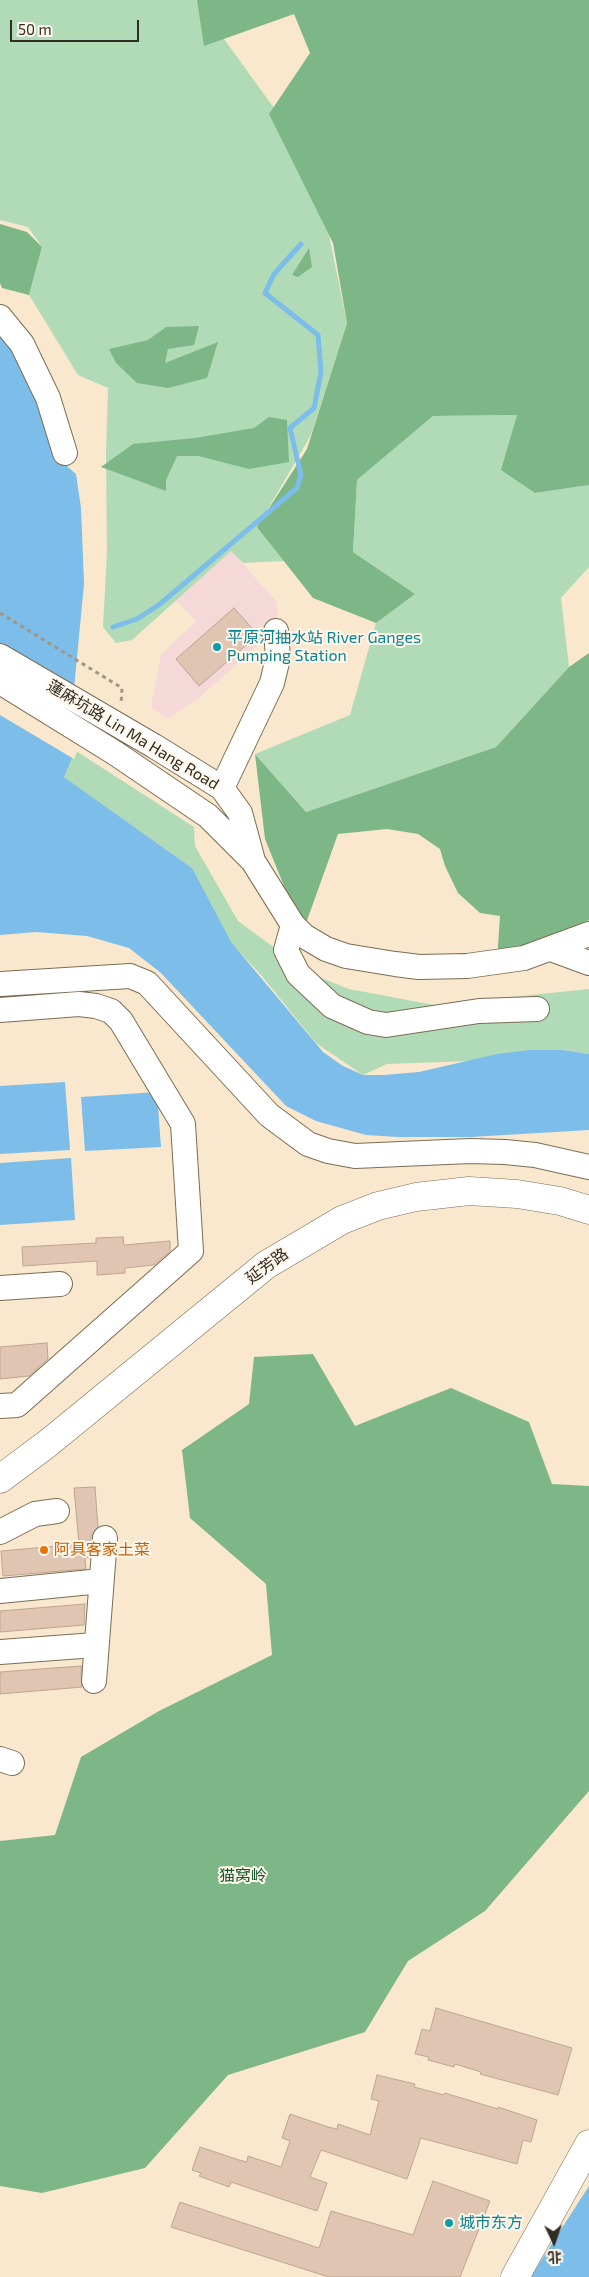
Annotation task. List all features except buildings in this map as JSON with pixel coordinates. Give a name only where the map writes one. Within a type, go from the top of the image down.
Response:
[{"type":"main road","name":"延芳路","points":[[0,1479],[47,1444],[266,1265],[342,1220],[378,1206],[416,1197],[469,1191],[517,1194],[560,1201],[589,1210]]},
{"type":"main road","points":[[515,2277],[589,2144]]},
{"type":"street","points":[[0,317],[22,344],[48,398],[65,453]]},
{"type":"street","points":[[222,788],[247,721],[272,684],[278,658],[276,631]]},
{"type":"street","name":"蓮麻坑路 Lin Ma Hang Road","points":[[0,656],[222,788],[240,813],[254,861]]},
{"type":"street","name":"蓮麻坑路 Lin Ma Hang Road","points":[[0,682],[100,746],[115,753],[208,816],[254,861],[293,924],[316,944],[336,953],[367,960],[419,967],[494,963],[524,958],[589,934]]},
{"type":"street","points":[[293,924],[286,950],[298,974],[332,1006],[346,1014],[368,1022],[386,1024],[479,1011],[537,1009]]},
{"type":"street","points":[[551,949],[589,963]]},
{"type":"street","points":[[0,984],[130,976],[147,983],[269,1115],[308,1144],[328,1151],[355,1156],[470,1151],[505,1152],[561,1160],[589,1167]]},
{"type":"street","points":[[0,1010],[78,1004],[96,1006],[111,1011],[121,1021],[183,1124],[191,1251],[18,1405],[0,1406]]},
{"type":"street","points":[[0,1288],[60,1284]]},
{"type":"street","points":[[0,1532],[35,1514],[56,1511]]},
{"type":"street","points":[[94,1680],[105,1538]]},
{"type":"street","points":[[0,1591],[101,1581]]},
{"type":"street","points":[[0,1652],[96,1645]]},
{"type":"path","points":[[0,613],[101,673],[122,688],[117,724]]},
{"type":"shaded area","points":[[231,551],[277,602],[278,627],[199,698],[167,719],[151,707],[161,655],[196,621],[175,600]]},
{"type":"green space","points":[[0,0],[227,0],[224,39],[274,108],[329,235],[347,323],[311,435],[261,521],[284,561],[243,563],[231,551],[132,640],[116,643],[103,627],[107,551],[106,453],[108,388],[78,375],[29,295],[42,247],[28,227],[0,220]]},
{"type":"green space","points":[[197,0],[589,0],[589,485],[535,493],[501,470],[517,415],[433,416],[357,480],[353,552],[415,594],[376,623],[313,598],[257,527],[307,449],[347,323],[333,243],[269,114],[310,53],[294,14],[204,46]]},
{"type":"green space","points":[[0,224],[27,232],[42,247],[29,295],[2,288],[0,283]]},
{"type":"green space","points":[[309,248],[312,267],[298,277],[292,275]]},
{"type":"green space","points":[[199,326],[194,345],[168,349],[165,363],[218,342],[207,378],[168,388],[137,383],[116,363],[109,349],[148,340],[166,327]]},
{"type":"green space","points":[[517,415],[535,493],[589,485],[589,567],[561,598],[569,667],[496,747],[306,812],[255,754],[350,715],[376,623],[414,594],[353,552],[357,480],[433,416]]},
{"type":"green space","points":[[269,417],[287,420],[289,462],[249,469],[198,456],[177,456],[166,480],[166,491],[101,467],[133,444],[195,438],[254,428]]},
{"type":"green space","points":[[589,653],[589,920],[575,926],[552,941],[497,962],[500,916],[480,913],[458,893],[445,866],[440,849],[418,834],[387,829],[338,834],[305,926],[292,906],[265,839],[255,754],[306,812],[496,747],[569,667]]},
{"type":"green space","points":[[73,749],[194,827],[195,846],[238,921],[309,973],[349,989],[434,1005],[589,989],[589,1054],[563,1050],[471,1061],[387,1064],[363,1075],[316,1043],[261,975],[220,931],[192,868],[64,777]]},
{"type":"green space","name":"猫窝岭","points":[[313,1354],[355,1426],[451,1388],[529,1422],[552,1484],[589,1486],[589,1791],[485,1911],[408,1961],[365,2032],[228,2075],[145,2168],[42,2193],[0,2186],[0,1841],[55,1835],[81,1757],[159,1711],[272,1655],[266,1584],[190,1518],[182,1450],[249,1404],[254,1357]]},
{"type":"water","points":[[0,331],[11,342],[34,389],[61,461],[76,474],[81,508],[84,584],[71,720],[82,734],[64,777],[192,868],[231,942],[323,1052],[343,1066],[363,1075],[384,1075],[419,1072],[497,1054],[529,1050],[563,1050],[589,1054],[589,1130],[471,1137],[398,1137],[366,1135],[316,1121],[286,1106],[161,973],[129,948],[87,936],[36,932],[0,935]]},
{"type":"water","points":[[65,1082],[70,1150],[0,1154],[0,1086]]},
{"type":"water","points":[[157,1092],[161,1147],[85,1151],[81,1097]]},
{"type":"water","points":[[71,1158],[75,1220],[0,1225],[0,1163]]},
{"type":"water","points":[[589,2186],[589,2277],[530,2277],[533,2273]]},
{"type":"pier","points":[[0,643],[76,688],[73,720],[84,734],[74,759],[0,715]]},
{"type":"waterway","points":[[113,627],[137,619],[160,604],[297,488],[301,475],[290,428],[314,408],[321,372],[318,335],[265,293],[274,274],[301,244]]},
{"type":"place","name":"平原河抽水站 River Ganges Pumping Station","points":[[217,647]]},
{"type":"place","name":"阿具客家土菜","points":[[44,1550]]},
{"type":"place","name":"城市东方","points":[[449,2223]]}]
